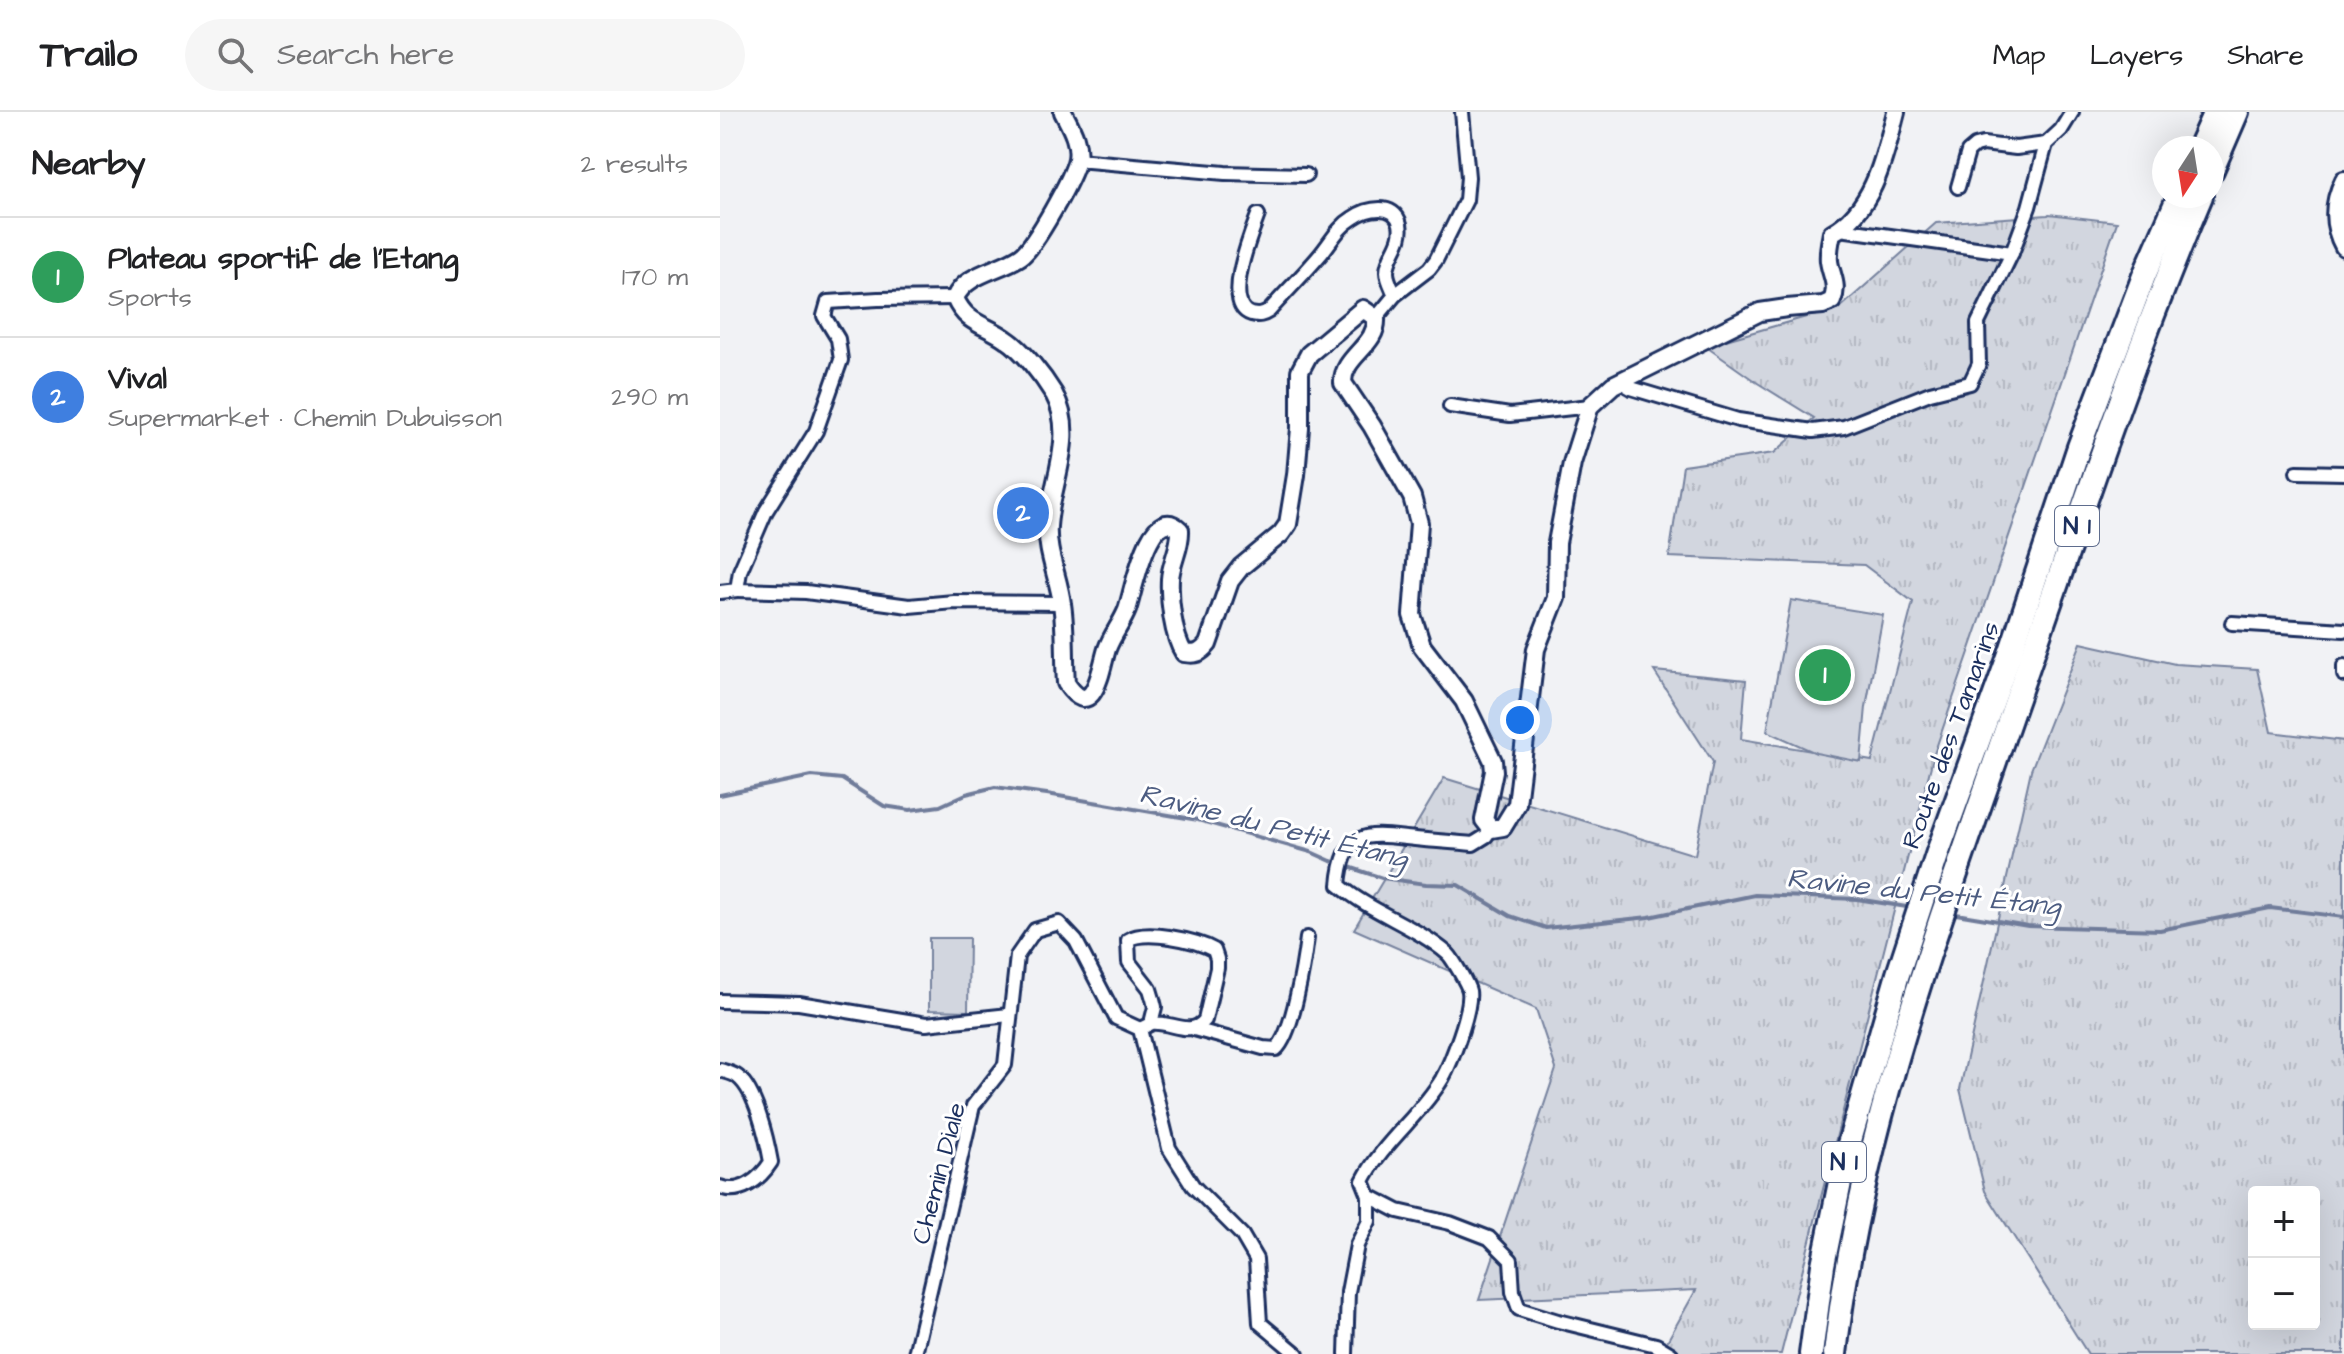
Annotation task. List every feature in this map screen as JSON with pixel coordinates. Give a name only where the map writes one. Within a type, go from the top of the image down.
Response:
[{"type":"highway","points":[[2204,136],[2215,112]]},
{"type":"highway","points":[[2224,142],[2237,112]]},
{"type":"highway","name":"Route des Tamarins","points":[[1811,1354],[1823,1265],[1845,1158],[1898,974],[2079,447],[2144,276],[2174,208]]},
{"type":"highway","name":"Route des Tamarins","points":[[1835,1354],[1862,1192],[1920,983],[2159,296],[2196,208]]},
{"type":"main road","points":[[1063,112],[1075,138],[1077,160],[1036,239],[1025,253],[1009,264],[969,280],[955,298],[960,310],[970,320],[1007,339],[1042,375],[1056,398],[1065,438],[1050,511],[1048,543],[1062,603],[1066,683],[1081,698],[1088,697],[1096,690],[1108,648],[1127,611],[1149,538],[1168,523],[1180,530],[1170,578],[1178,643],[1184,653],[1202,652],[1213,632],[1230,581],[1288,524],[1300,428],[1300,371],[1309,354],[1363,309],[1376,318],[1376,326],[1370,339],[1342,374],[1343,383],[1372,426],[1412,497],[1419,523],[1412,615],[1422,646],[1464,701],[1493,761],[1494,771],[1484,820],[1491,829],[1503,827],[1517,804],[1536,649],[1556,598],[1557,543],[1572,463],[1590,406],[1619,381],[1760,312],[1823,305],[1832,301],[1836,285],[1829,262],[1832,233],[1860,208],[1874,187],[1896,112]]},
{"type":"main road","points":[[2344,180],[2339,189],[2334,217],[2337,234],[2344,247]]},
{"type":"street","points":[[1376,318],[1395,295],[1436,260],[1466,200],[1468,177],[1462,112]]},
{"type":"street","points":[[1619,381],[1631,388],[1738,420],[1813,431],[1844,427],[1930,393],[1970,383],[1979,364],[1978,323],[2012,253],[2029,207],[2046,144],[2061,130],[2072,112]]},
{"type":"street","points":[[1958,187],[1968,152],[1975,146],[2016,148],[2046,144]]},
{"type":"street","points":[[1077,160],[1225,173],[1306,175]]},
{"type":"street","points":[[1258,215],[1247,245],[1238,293],[1239,304],[1245,311],[1259,315],[1269,311],[1320,255],[1337,230],[1354,216],[1373,210],[1389,210],[1397,216],[1400,225],[1399,243],[1387,268],[1395,295]]},
{"type":"street","points":[[1840,229],[2012,253]]},
{"type":"street","points":[[737,590],[740,571],[766,511],[816,431],[841,360],[838,339],[824,316],[828,302],[955,298]]},
{"type":"street","points":[[1450,406],[1510,415],[1590,406]]},
{"type":"street","points":[[2297,472],[2344,473]]},
{"type":"street","points":[[720,592],[806,592],[909,606],[954,602],[1062,603]]},
{"type":"street","points":[[2232,623],[2344,630]]},
{"type":"street","points":[[2344,666],[2344,675]]},
{"type":"street","points":[[1346,1354],[1348,1292],[1357,1245],[1369,1221],[1369,1196],[1363,1181],[1371,1164],[1442,1079],[1464,1025],[1469,991],[1450,956],[1339,885],[1341,861],[1361,837],[1378,834],[1473,844],[1491,829]]},
{"type":"street","name":"Chemin Diale","points":[[915,1354],[973,1106],[1005,1065],[1017,956],[1035,930],[1059,923],[1076,941],[1116,1018],[1145,1026]]},
{"type":"street","points":[[1194,1029],[1205,1020],[1217,968],[1214,950],[1195,942],[1147,935],[1136,935],[1128,940],[1129,962],[1150,989],[1155,1007],[1145,1026],[1169,1148],[1193,1186],[1242,1235],[1256,1259],[1260,1323],[1297,1354]]},
{"type":"street","points":[[1145,1026],[1194,1029],[1276,1049],[1286,1031],[1298,991],[1307,938]]},
{"type":"street","points":[[720,1001],[799,1003],[926,1024],[1009,1015]]},
{"type":"street","points":[[720,1070],[738,1077],[744,1084],[765,1132],[771,1162],[745,1187],[733,1191],[720,1187]]},
{"type":"street","points":[[1369,1196],[1398,1211],[1450,1223],[1489,1238],[1511,1260],[1513,1292],[1519,1309],[1656,1345],[1671,1354]]},
{"type":"green space","points":[[2049,214],[2117,222],[1934,754],[1781,1354],[1660,1354],[1696,1290],[1479,1300],[1556,1069],[1536,1009],[1354,929],[1444,778],[1695,855],[1713,762],[1654,671],[1746,680],[1741,739],[1872,761],[1913,602],[1864,565],[1669,557],[1683,466],[1774,453],[1814,418],[1705,346],[1841,307],[1936,223]]},
{"type":"green space","points":[[1791,600],[1883,615],[1866,707],[1861,762],[1816,753],[1767,731]]},
{"type":"green space","points":[[2081,643],[2175,664],[2257,669],[2271,732],[2344,741],[2344,1354],[2088,1354],[1985,1191],[1960,1089],[2031,770]]},
{"type":"green space","points":[[929,938],[969,938],[968,1011],[929,1010]]},
{"type":"waterway","name":"Ravine du Petit Étang","points":[[720,795],[812,776],[842,779],[884,806],[910,810],[940,806],[966,794],[995,787],[1047,794],[1198,820],[1311,852],[1382,878],[1458,885],[1510,916],[1546,928],[1649,917],[1755,895],[1857,899],[1913,908]]},
{"type":"waterway","name":"Ravine du Petit Étang","points":[[1950,913],[2028,926],[2160,930],[2270,908],[2344,917]]},
{"type":"place","name":"Vival","points":[[1023,513]]},
{"type":"place","name":"Plateau sportif de l'Etang","points":[[1825,675]]}]
